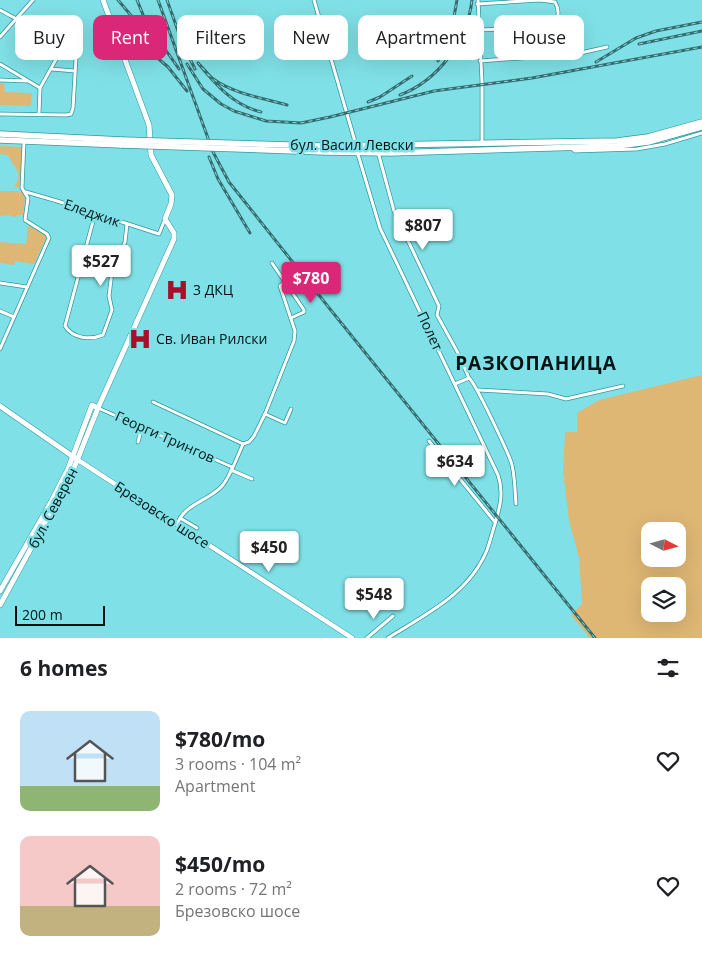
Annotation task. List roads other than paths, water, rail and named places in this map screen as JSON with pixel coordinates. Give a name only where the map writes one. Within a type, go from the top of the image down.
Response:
[{"type":"main road","points":[[103,0],[148,123],[151,155],[172,196],[172,204],[165,218]]},
{"type":"main road","name":"бул. Васил Левски","points":[[357,149],[378,152],[617,141],[648,137],[702,122]]},
{"type":"main road","name":"бул. Васил Левски","points":[[0,140],[24,138],[326,149],[482,143],[617,146],[648,142],[702,127]]},
{"type":"main road","name":"бул. Васил Левски","points":[[0,134],[24,138]]},
{"type":"main road","name":"бул. Северен","points":[[0,605],[60,498],[95,406],[174,239],[172,230],[165,218]]},
{"type":"main road","name":"Брезовско шосе","points":[[0,406],[75,458]]},
{"type":"main road","name":"бул. Северен","points":[[0,591],[75,458]]},
{"type":"street","points":[[20,15],[33,0]]},
{"type":"street","name":"Полет","points":[[314,0],[380,228],[501,485],[501,502],[487,550],[462,589],[452,598],[388,638]]},
{"type":"street","points":[[478,15],[478,2],[540,0],[555,2],[558,8],[558,17],[555,24],[551,27],[484,30]]},
{"type":"street","points":[[0,10],[15,18]]},
{"type":"street","points":[[0,37],[15,20]]},
{"type":"street","points":[[482,143],[480,61],[576,54],[606,47]]},
{"type":"street","points":[[39,114],[40,88],[56,60]]},
{"type":"street","points":[[0,114],[71,114],[74,108],[76,60]]},
{"type":"street","points":[[0,64],[40,88]]},
{"type":"street","points":[[51,69],[76,71]]},
{"type":"street","points":[[0,80],[28,81]]},
{"type":"street","points":[[569,144],[576,151],[637,149],[665,144],[702,133]]},
{"type":"street","points":[[0,349],[1,342],[49,238],[47,234],[25,220],[28,198],[22,188],[24,138]]},
{"type":"street","name":"Полет","points":[[378,152],[394,211],[439,306],[437,316],[505,445],[512,464],[516,504]]},
{"type":"street","name":"Еледжик","points":[[25,192],[159,234],[165,218]]},
{"type":"street","points":[[95,214],[65,326],[73,334],[96,338],[103,335],[112,310],[109,296],[112,272],[125,242],[127,224]]},
{"type":"street","points":[[272,263],[304,310],[304,312],[291,318]]},
{"type":"street","points":[[153,402],[243,444],[249,442],[265,414],[294,341],[295,331],[280,286],[285,282]]},
{"type":"street","points":[[0,283],[27,287]]},
{"type":"street","points":[[0,312],[14,317]]},
{"type":"street","points":[[455,384],[469,378]]},
{"type":"street","points":[[477,390],[548,394],[566,399],[623,386]]},
{"type":"street","name":"Георги Трингов","points":[[95,406],[252,479]]},
{"type":"street","points":[[265,414],[285,423],[290,409]]},
{"type":"street","points":[[138,442],[142,427]]},
{"type":"street","points":[[429,442],[495,522]]},
{"type":"street","points":[[177,525],[188,508],[222,486],[243,444]]},
{"type":"street","name":"Брезовско шосе","points":[[75,458],[352,638]]},
{"type":"street","points":[[180,518],[197,528]]},
{"type":"street","points":[[368,638],[393,616]]},
{"type":"railway","points":[[118,0],[131,15]]},
{"type":"railway","points":[[137,0],[146,22],[179,69]]},
{"type":"railway","points":[[158,0],[213,152],[229,182],[595,638]]},
{"type":"railway","points":[[167,0],[183,45],[195,69]]},
{"type":"railway","points":[[438,61],[448,40],[457,0]]},
{"type":"railway","points":[[400,95],[427,80],[449,57],[464,30],[472,0]]},
{"type":"railway","points":[[596,62],[636,38],[656,31],[702,22]]},
{"type":"railway","points":[[639,44],[702,31]]},
{"type":"railway","points":[[187,64],[203,89],[221,104],[234,111],[266,121],[301,123],[434,91],[532,78],[702,47]]},
{"type":"railway","points":[[160,60],[168,67],[187,91]]},
{"type":"railway","points":[[261,112],[251,109],[226,93],[218,86],[198,63],[212,78],[229,88],[287,105]]},
{"type":"railway","points":[[368,102],[380,97],[412,76]]},
{"type":"railway","points":[[209,157],[218,179],[250,233]]},
{"type":"place","name":"3 ДКЦ","points":[[177,290]]},
{"type":"place","name":"Св. Иван Рилски","points":[[140,339]]},
{"type":"district","name":"РАЗКОПАНИЦА","points":[[536,363]]}]
